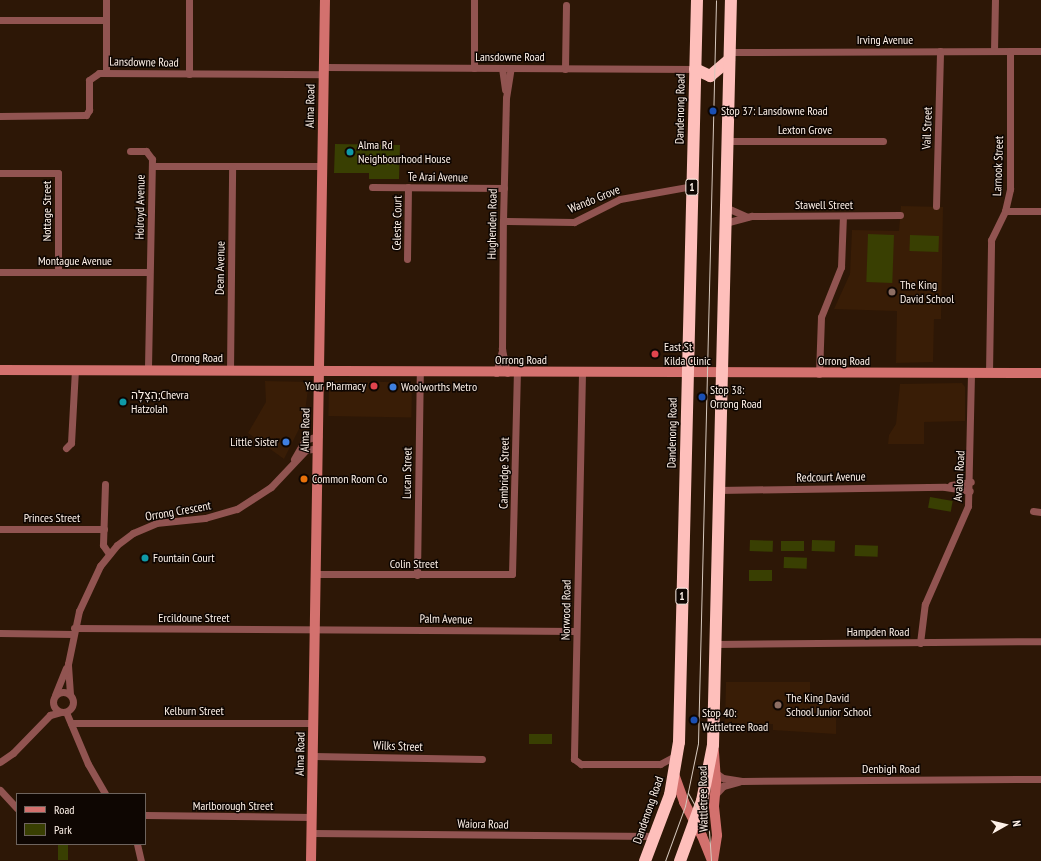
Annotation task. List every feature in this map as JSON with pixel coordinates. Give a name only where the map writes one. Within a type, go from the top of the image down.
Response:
[{"type":"highway","name":"Dandenong Road","points":[[645,861],[674,773],[678,754],[697,0]]},
{"type":"highway","points":[[680,861],[694,822],[708,773],[713,736],[720,374],[731,0]]},
{"type":"highway","points":[[695,69],[710,76],[729,56]]},
{"type":"street","points":[[106,0],[106,73]]},
{"type":"street","points":[[189,0],[189,74]]},
{"type":"street","name":"Alma Road","points":[[311,861],[325,0]]},
{"type":"street","points":[[474,0],[474,68]]},
{"type":"street","points":[[994,51],[995,0]]},
{"type":"street","points":[[565,69],[566,5]]},
{"type":"street","points":[[0,20],[106,20]]},
{"type":"street","name":"Irving Avenue","points":[[729,56],[940,51],[1041,51]]},
{"type":"street","name":"Vail Street","points":[[936,206],[940,51]]},
{"type":"street","name":"Larnook Street","points":[[989,373],[991,240],[1005,210],[1010,189],[1010,51]]},
{"type":"street","name":"Lansdowne Road","points":[[0,116],[86,115],[89,110],[90,78],[95,74],[106,73],[189,74],[474,68],[695,69]]},
{"type":"street","name":"Hughenden Road","points":[[502,68],[506,98]]},
{"type":"street","name":"Hughenden Road","points":[[496,373],[502,349],[506,98],[511,68]]},
{"type":"street","name":"Lexton Grove","points":[[727,141],[883,141]]},
{"type":"street","points":[[130,151],[148,152],[152,166]]},
{"type":"street","name":"Holroyd Avenue","points":[[148,371],[152,166],[322,166]]},
{"type":"street","name":"Dean Avenue","points":[[230,371],[232,167]]},
{"type":"street","name":"Nottage Street","points":[[0,173],[58,173],[58,272]]},
{"type":"street","name":"Wando Grove","points":[[503,221],[574,222],[620,199],[692,186]]},
{"type":"street","name":"Te Arai Avenue","points":[[372,187],[504,188]]},
{"type":"street","name":"Celeste Court","points":[[407,259],[408,187]]},
{"type":"street","name":"Stawell Street","points":[[725,207],[747,217]]},
{"type":"street","points":[[1005,210],[1041,210]]},
{"type":"street","name":"Stawell Street","points":[[725,223],[747,217],[900,215]]},
{"type":"street","points":[[819,374],[821,317],[841,267],[843,216]]},
{"type":"street","name":"Montague Avenue","points":[[0,272],[150,272]]},
{"type":"street","name":"Hughenden Road","points":[[502,349],[512,373]]},
{"type":"street","name":"Orrong Road","points":[[0,370],[687,374],[1041,373]]},
{"type":"street","points":[[66,448],[71,443],[75,370]]},
{"type":"street","name":"Lucan Street","points":[[417,575],[420,372]]},
{"type":"street","name":"Cambridge Street","points":[[512,373],[512,574]]},
{"type":"street","name":"Norwood Road","points":[[582,373],[576,631],[575,761],[581,764],[660,764],[678,754]]},
{"type":"street","name":"Avalon Road","points":[[923,643],[922,618],[930,592],[966,514],[971,482],[971,374]]},
{"type":"street","name":"Orrong Crescent","points":[[290,466],[305,440],[318,436]]},
{"type":"street","name":"Orrong Crescent","points":[[70,694],[68,664],[73,631],[90,585],[109,554],[124,539],[141,528],[165,522],[205,518],[237,509],[263,493],[306,450],[318,448]]},
{"type":"street","name":"Redcourt Avenue","points":[[718,490],[945,486],[971,482]]},
{"type":"street","points":[[105,484],[104,548],[109,554]]},
{"type":"street","name":"Redcourt Avenue","points":[[945,486],[970,491]]},
{"type":"street","points":[[1033,511],[1041,512]]},
{"type":"street","name":"Princes Street","points":[[0,529],[104,529]]},
{"type":"street","name":"Colin Street","points":[[316,574],[512,574]]},
{"type":"street","name":"Palm Avenue","points":[[315,629],[576,631]]},
{"type":"street","name":"Ercildoune Street","points":[[0,634],[73,631],[315,629]]},
{"type":"street","name":"Hampden Road","points":[[714,644],[1041,641]]},
{"type":"street","name":"Orrong Crescent","points":[[44,721],[68,664]]},
{"type":"street","points":[[73,723],[73,704],[70,694],[60,692],[54,698],[55,708],[64,712],[73,723],[88,764],[104,793]]},
{"type":"street","points":[[0,762],[13,753],[44,721],[54,713],[64,712],[73,704]]},
{"type":"street","name":"Kelburn Street","points":[[73,723],[313,723]]},
{"type":"street","name":"Wattletree Road","points":[[712,861],[717,835],[714,798],[716,773],[713,736]]},
{"type":"street","name":"Wilks Street","points":[[313,756],[482,759]]},
{"type":"street","points":[[660,764],[674,773]]},
{"type":"street","name":"Wattletree Road","points":[[674,773],[683,800],[712,861]]},
{"type":"street","name":"Denbigh Road","points":[[716,773],[723,778],[742,781],[1041,779]]},
{"type":"street","name":"Denbigh Road","points":[[714,798],[720,787],[742,781]]},
{"type":"street","points":[[0,790],[16,807]]},
{"type":"street","name":"Marlborough Street","points":[[146,815],[154,817],[312,817]]},
{"type":"street","name":"Marlborough Street","points":[[146,820],[154,817]]},
{"type":"street","name":"Waiora Road","points":[[312,833],[654,836]]},
{"type":"street","points":[[137,845],[140,861]]},
{"type":"shaded area","name":"The King David School","points":[[901,206],[943,207],[941,319],[934,319],[933,362],[896,363],[897,311],[834,309],[850,274],[852,230],[899,231]]},
{"type":"shaded area","points":[[265,381],[309,382],[304,419],[284,459],[248,433],[266,402]]},
{"type":"shaded area","points":[[329,381],[412,382],[411,417],[328,416]]},
{"type":"shaded area","points":[[962,383],[965,387],[965,421],[924,422],[924,444],[888,444],[889,435],[896,424],[900,384]]},
{"type":"shaded area","name":"The King David School Junior School","points":[[726,682],[810,682],[810,698],[831,699],[830,712],[836,712],[836,734],[773,730],[773,724],[725,723]]},
{"type":"green space","points":[[335,144],[400,145],[399,179],[369,179],[369,173],[334,173]]},
{"type":"green space","points":[[868,234],[894,235],[892,283],[866,282]]},
{"type":"green space","points":[[910,235],[939,236],[938,252],[909,251]]},
{"type":"green space","points":[[930,497],[953,501],[951,512],[928,508]]},
{"type":"green space","points":[[750,540],[773,541],[773,552],[750,551]]},
{"type":"green space","points":[[812,540],[835,541],[835,552],[812,551]]},
{"type":"green space","points":[[781,541],[804,541],[804,551],[781,551]]},
{"type":"green space","points":[[855,545],[878,546],[878,557],[855,556]]},
{"type":"green space","points":[[784,557],[807,558],[807,569],[784,568]]},
{"type":"green space","points":[[749,570],[772,570],[772,581],[749,581]]},
{"type":"green space","points":[[529,734],[552,734],[552,744],[529,744]]},
{"type":"green space","points":[[58,845],[68,845],[68,860],[58,860]]},
{"type":"tram line","points":[[665,861],[685,806],[698,743],[716,0]]},
{"type":"tram line","points":[[688,793],[709,831],[711,861]]},
{"type":"place","name":"Stop 37: Lansdowne Road","points":[[713,111]]},
{"type":"place","name":"Alma Rd Neighbourhood House","points":[[350,152]]},
{"type":"place","name":"The King David School","points":[[892,292]]},
{"type":"place","name":"East St Kilda Clinic","points":[[655,354]]},
{"type":"place","name":"Your Pharmacy","points":[[374,386]]},
{"type":"place","name":"Woolworths Metro","points":[[393,387]]},
{"type":"place","name":"Stop 38: Orrong Road","points":[[702,397]]},
{"type":"place","name":"הַצָּלָה;Chevra Hatzolah","points":[[123,402]]},
{"type":"place","name":"Little Sister","points":[[286,442]]},
{"type":"place","name":"Common Room Co","points":[[304,479]]},
{"type":"place","name":"Fountain Court","points":[[145,558]]},
{"type":"place","name":"The King David School Junior School","points":[[778,705]]},
{"type":"place","name":"Stop 40: Wattletree Road","points":[[694,720]]}]
